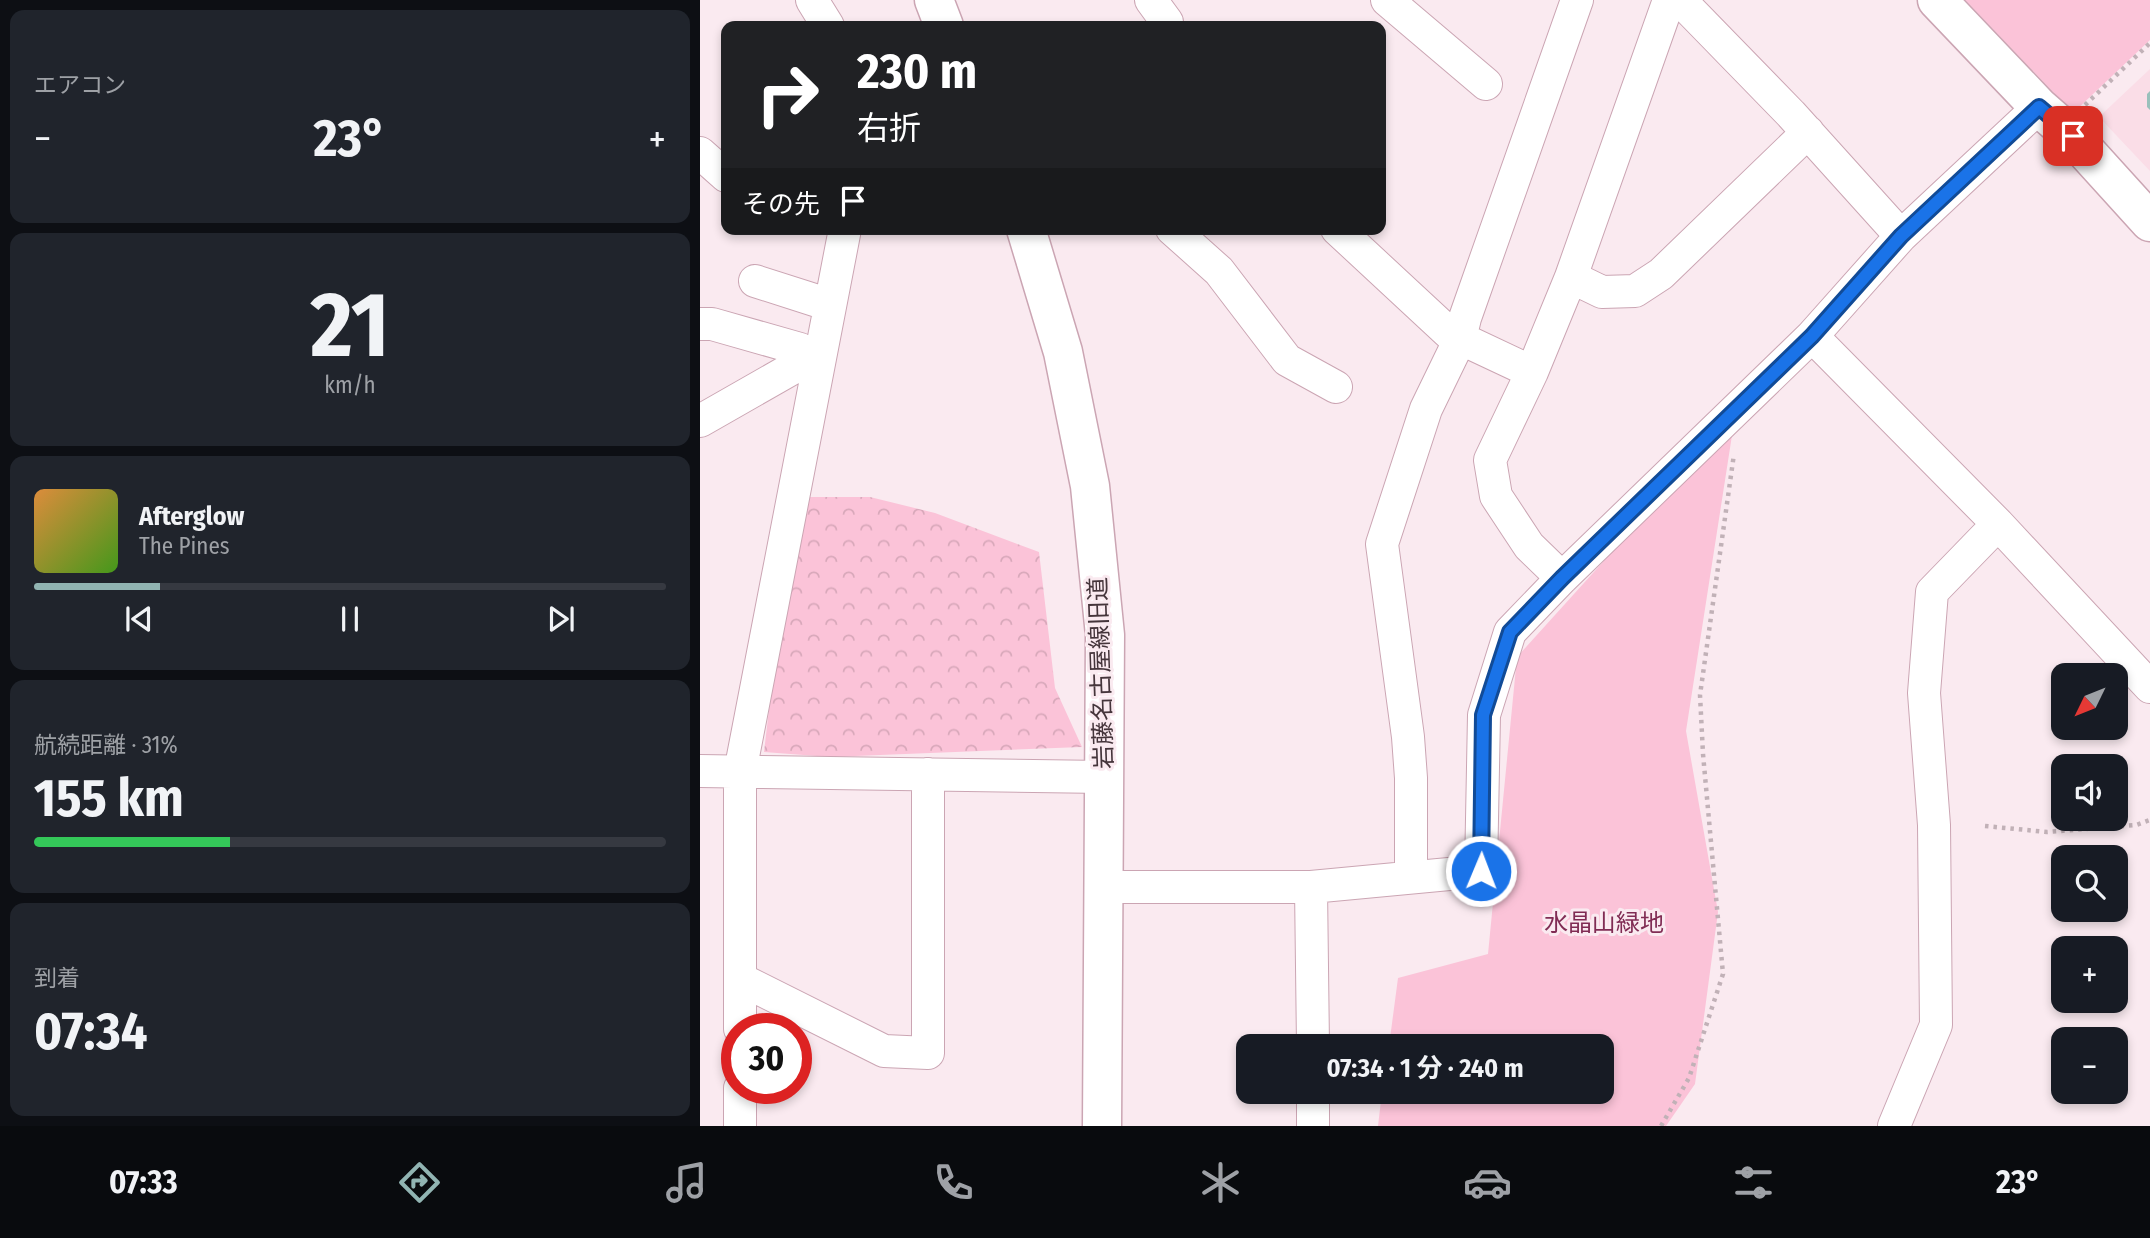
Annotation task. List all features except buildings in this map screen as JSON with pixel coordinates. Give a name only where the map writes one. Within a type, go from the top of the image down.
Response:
[{"type":"street","points":[[813,0],[825,21]]},
{"type":"street","points":[[934,0],[942,21]]},
{"type":"street","points":[[1387,0],[1486,84]]},
{"type":"street","points":[[1411,877],[1411,778],[1408,737],[1382,544],[1426,409],[1460,339],[1465,318],[1577,0]]},
{"type":"street","points":[[1562,578],[1529,546],[1496,496],[1490,460],[1532,372],[1570,277],[1669,0]]},
{"type":"street","points":[[1680,0],[1808,132],[1901,236]]},
{"type":"street","points":[[1937,0],[2057,110],[2073,136],[2150,222]]},
{"type":"street","points":[[1104,887],[1311,887],[1481,871],[1483,715],[1510,632],[1562,578],[1812,336],[1901,236],[2057,110]]},
{"type":"street","points":[[1570,277],[1602,292],[1635,291],[1661,274],[1808,132]]},
{"type":"street","points":[[700,153],[721,172]]},
{"type":"street","points":[[740,1013],[740,772],[817,354],[830,305],[840,235]]},
{"type":"street","name":"岩藤名古屋線旧道","points":[[1035,235],[1063,352],[1090,486],[1105,635],[1102,1126]]},
{"type":"street","points":[[1179,235],[1219,271],[1287,360],[1336,387]]},
{"type":"street","points":[[1343,235],[1449,333],[1532,372]]},
{"type":"street","points":[[755,281],[830,305]]},
{"type":"street","points":[[700,324],[712,324],[817,354]]},
{"type":"street","points":[[1812,336],[1998,524],[2150,687]]},
{"type":"street","points":[[700,421],[817,354]]},
{"type":"street","points":[[1894,1126],[1936,1025],[1934,825],[1924,693],[1932,592],[1998,524]]},
{"type":"street","points":[[700,771],[1104,777]]},
{"type":"street","points":[[740,979],[884,1051],[928,1053],[928,774]]},
{"type":"street","points":[[1311,887],[1312,1034]]},
{"type":"street","points":[[740,1104],[740,1126]]},
{"type":"street","points":[[1313,1104],[1313,1126]]},
{"type":"path","points":[[2057,110],[2150,43]]},
{"type":"path","points":[[1661,1126],[1689,1079],[1723,974],[1700,695],[1741,406]]},
{"type":"path","points":[[1985,826],[2047,832],[2136,825],[2150,820]]},
{"type":"shaded area","points":[[2150,69],[2150,171],[2099,117]]},
{"type":"green space","points":[[1965,0],[2150,0],[2150,40],[2073,113]]},
{"type":"green space","name":"水晶山緑地","points":[[1735,416],[1686,731],[1718,912],[1695,1084],[1666,1126],[1378,1126],[1381,1104],[1614,1104],[1614,1034],[1391,1034],[1398,978],[1488,954],[1517,657]]},
{"type":"green space","points":[[807,497],[870,497],[935,513],[1039,552],[1055,688],[1082,747],[830,757],[764,752],[781,607]]},
{"type":"route","points":[[1481,871],[1483,715],[1510,632],[1562,578],[1812,336],[1901,236],[2039,107],[2073,136]]}]
